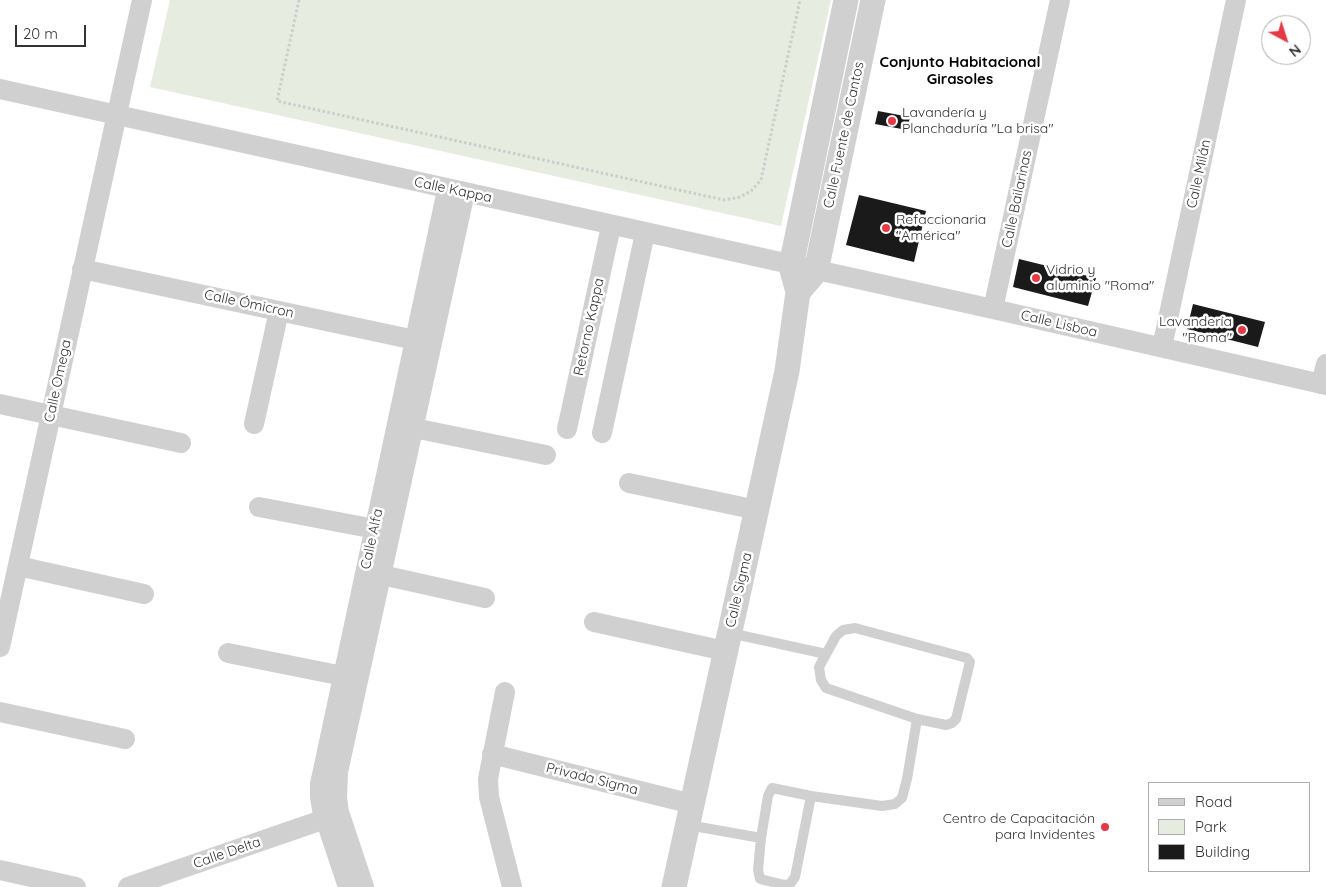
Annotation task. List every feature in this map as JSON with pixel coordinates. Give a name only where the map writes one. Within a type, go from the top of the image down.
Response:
[{"type":"street","name":"Calle Omega","points":[[0,647],[142,0]]},
{"type":"street","name":"Calle Fuente de Cantos","points":[[791,266],[846,0]]},
{"type":"street","name":"Calle Fuente de Cantos","points":[[816,271],[873,0]]},
{"type":"street","name":"Calle Bailarinas","points":[[993,309],[1060,0]]},
{"type":"street","name":"Calle Milán","points":[[1162,347],[1236,0]]},
{"type":"street","name":"Calle Kappa","points":[[0,89],[791,266]]},
{"type":"street","name":"Calle Alfa","points":[[364,887],[339,812],[338,772],[382,575],[415,340],[456,191]]},
{"type":"street","name":"Calle Alfa","points":[[348,887],[325,819],[320,797],[320,784],[374,529],[414,428],[456,191]]},
{"type":"street","name":"Retorno Kappa","points":[[567,429],[611,226]]},
{"type":"street","points":[[602,433],[645,233]]},
{"type":"street","name":"Calle Lisboa","points":[[791,266],[993,309],[1324,385]]},
{"type":"street","points":[[791,266],[798,292]]},
{"type":"street","name":"Calle Ómicron","points":[[82,269],[415,340]]},
{"type":"street","points":[[798,292],[816,271]]},
{"type":"street","name":"Calle Sigma","points":[[674,887],[786,371],[798,292]]},
{"type":"street","points":[[254,424],[279,311]]},
{"type":"street","points":[[1324,385],[1326,364]]},
{"type":"street","points":[[0,404],[181,443]]},
{"type":"street","points":[[414,428],[546,455]]},
{"type":"street","points":[[629,483],[757,510]]},
{"type":"street","points":[[259,507],[374,529]]},
{"type":"street","points":[[18,566],[144,594]]},
{"type":"street","points":[[382,575],[485,598]]},
{"type":"street","points":[[594,622],[727,642]]},
{"type":"street","points":[[228,653],[343,676]]},
{"type":"street","points":[[505,692],[488,779],[489,797],[512,887]]},
{"type":"street","points":[[0,712],[125,739]]},
{"type":"street","name":"Privada Sigma","points":[[492,754],[690,814]]},
{"type":"street","name":"Calle Delta","points":[[128,887],[325,819]]},
{"type":"street","points":[[0,870],[76,887]]},
{"type":"lane","points":[[855,628],[967,658],[970,662],[956,719],[952,724],[946,724],[917,719],[826,688],[821,680],[819,666],[826,654],[836,636],[843,630],[855,628]]},
{"type":"lane","points":[[727,642],[826,654]]},
{"type":"lane","points":[[811,796],[795,877],[790,884],[785,885],[760,879],[758,870],[761,838],[768,796],[772,788],[811,796],[882,806],[895,804],[902,798],[917,719]]},
{"type":"lane","points":[[690,814],[761,838]]},
{"type":"path","points":[[299,0],[278,101],[724,200],[740,197],[751,191],[761,180],[800,0]]},
{"type":"green space","points":[[170,0],[831,0],[781,226],[150,87]]},
{"type":"building","name":"Lavandería y Planchaduría \"La brisa\"","points":[[878,111],[910,117],[907,130],[875,124]]},
{"type":"building","name":"Refaccionaria \"América\"","points":[[859,195],[926,211],[914,262],[846,245]]},
{"type":"building","points":[[1019,259],[1096,278],[1088,306],[1013,287]]},
{"type":"building","points":[[1193,304],[1265,322],[1258,347],[1187,329]]},
{"type":"place","name":"Lavandería y Planchaduría \"La brisa\"","points":[[892,121]]},
{"type":"place","name":"Refaccionaria \"América\"","points":[[886,228]]},
{"type":"place","name":"Vidrio y aluminio \"Roma\"","points":[[1036,278]]},
{"type":"place","name":"Lavandería \"Roma\"","points":[[1242,330]]},
{"type":"place","name":"Centro de Capacitación para Invidentes","points":[[1105,827]]},
{"type":"district","name":"Conjunto Habitacional Girasoles","points":[[960,70]]}]
